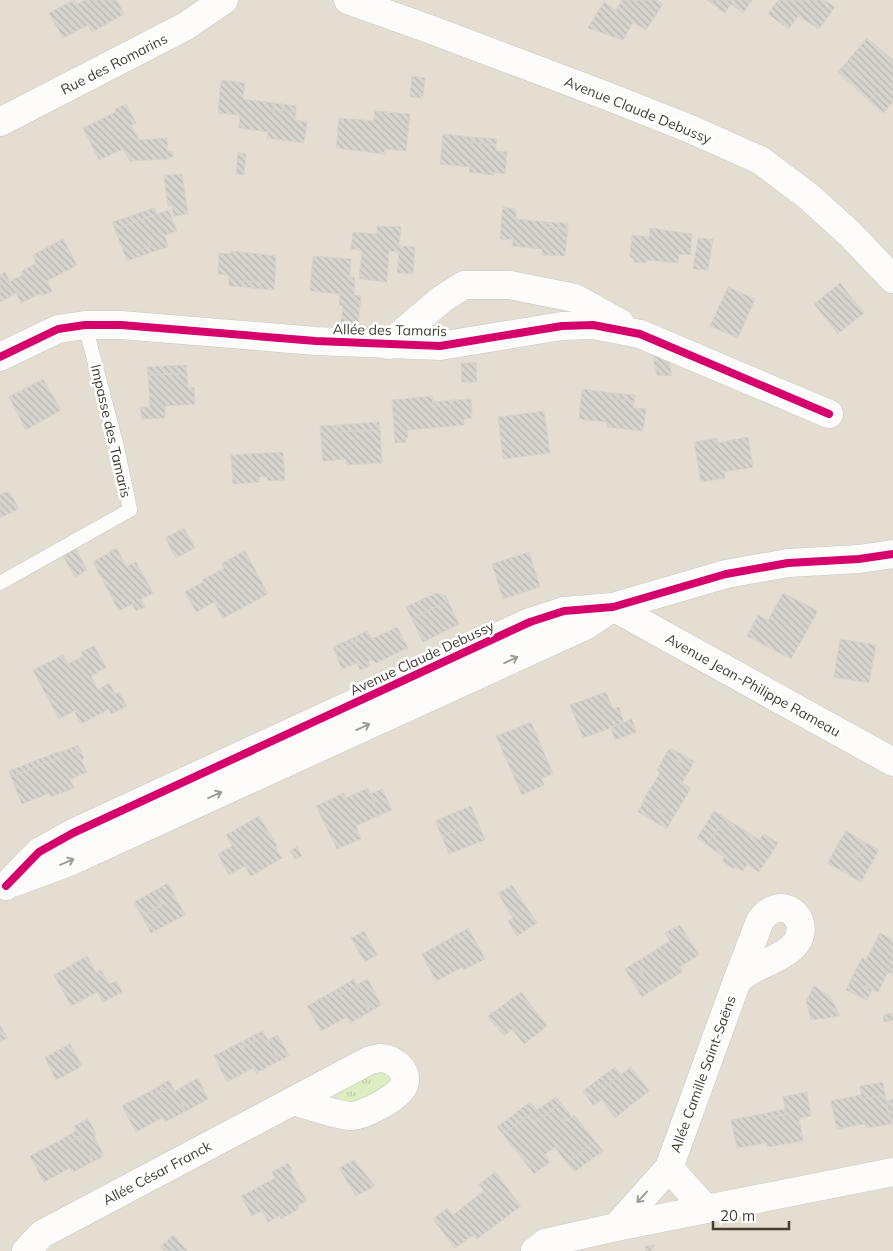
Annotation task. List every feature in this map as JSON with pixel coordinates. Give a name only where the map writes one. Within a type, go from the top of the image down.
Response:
[{"type":"street","name":"Rue des Romarins","points":[[0,122],[186,26],[224,0]]},
{"type":"street","name":"Avenue Claude Debussy","points":[[348,0],[607,96],[688,128],[760,160],[808,196],[850,234],[893,279]]},
{"type":"street","points":[[388,345],[442,299],[464,285],[510,285],[575,298],[640,334]]},
{"type":"street","name":"Allée des Tamaris","points":[[0,357],[58,329],[85,325],[121,325],[316,341],[440,346],[562,326],[593,325],[640,334],[829,414]]},
{"type":"street","points":[[3,888],[68,862],[578,629],[613,607],[726,574],[788,563],[859,559],[893,554]]},
{"type":"street","name":"Avenue Jean-Philippe Rameau","points":[[613,607],[893,762]]},
{"type":"street","name":"Allée Camille Saint-Saëns","points":[[669,1168],[737,981]]},
{"type":"street","name":"Allée César Franck","points":[[26,1251],[42,1234],[293,1101]]},
{"type":"street","points":[[616,1227],[669,1168],[706,1209]]},
{"type":"street","points":[[535,1251],[545,1243],[616,1227],[893,1172]]},
{"type":"lane","name":"Impasse des Tamaris","points":[[0,584],[130,510],[117,447],[85,325]]},
{"type":"shaded area","points":[[0,0],[893,0],[893,1251],[0,1251]]},
{"type":"green space","points":[[374,1069],[391,1074],[391,1083],[365,1104],[346,1103],[339,1100],[338,1091]]},
{"type":"building","points":[[74,0],[78,4],[85,0],[117,0],[124,14],[92,32],[88,25],[63,38],[49,13]]},
{"type":"building","points":[[622,0],[656,0],[663,4],[646,30],[633,22],[623,40],[588,28],[604,2],[616,10]]},
{"type":"building","points":[[707,0],[752,0],[743,13],[731,4],[725,13]]},
{"type":"building","points":[[778,0],[824,0],[835,7],[819,29],[798,16],[789,29],[768,14]]},
{"type":"building","points":[[867,38],[893,60],[893,102],[883,113],[869,101],[876,92],[844,65]]},
{"type":"building","points":[[844,65],[876,92],[869,101],[838,72]]},
{"type":"building","points":[[412,76],[425,78],[423,98],[410,97]]},
{"type":"building","points":[[221,80],[245,83],[243,99],[274,103],[274,109],[296,112],[295,120],[307,122],[304,143],[267,138],[268,132],[239,128],[240,115],[218,113]]},
{"type":"building","points":[[274,103],[296,106],[296,112],[274,109]]},
{"type":"building","points":[[126,104],[136,123],[131,125],[139,140],[167,138],[168,151],[173,152],[173,157],[168,157],[169,159],[130,161],[123,149],[99,160],[83,128],[116,112],[115,109]]},
{"type":"building","points":[[375,111],[410,114],[406,151],[385,149],[384,154],[336,148],[339,118],[374,121]]},
{"type":"building","points":[[443,134],[472,137],[472,142],[496,145],[496,151],[507,152],[505,174],[494,172],[494,175],[469,172],[470,167],[440,164]]},
{"type":"building","points":[[472,137],[497,139],[496,145],[472,142]]},
{"type":"building","points":[[238,152],[246,154],[244,175],[236,174]]},
{"type":"building","points":[[182,174],[188,214],[173,216],[172,205],[168,206],[164,175]]},
{"type":"building","points":[[503,207],[516,209],[516,219],[546,222],[546,227],[568,229],[565,256],[542,255],[542,249],[512,246],[513,240],[500,239]]},
{"type":"building","points":[[154,208],[157,214],[115,229],[113,222]]},
{"type":"building","points":[[169,210],[177,231],[165,235],[168,247],[155,251],[152,246],[137,251],[136,258],[127,261],[115,229]]},
{"type":"building","points":[[546,222],[568,223],[568,229],[546,227]]},
{"type":"building","points":[[377,226],[401,227],[399,246],[415,247],[413,274],[397,273],[399,252],[389,251],[387,282],[359,279],[362,250],[351,249],[353,232],[377,234]]},
{"type":"building","points":[[650,228],[692,234],[690,255],[679,254],[678,263],[647,260],[646,263],[634,262],[634,259],[630,257],[632,235],[649,237]]},
{"type":"building","points":[[698,238],[713,239],[708,270],[693,269]]},
{"type":"building","points":[[63,239],[77,265],[47,281],[52,291],[42,296],[40,294],[21,303],[10,281],[23,275],[22,271],[36,263],[33,255]]},
{"type":"building","points":[[152,246],[155,251],[136,258],[137,251]]},
{"type":"building","points":[[231,251],[276,256],[274,290],[262,289],[259,282],[243,281],[243,287],[229,286],[229,275],[218,274],[219,253],[231,254]]},
{"type":"building","points":[[313,256],[351,259],[350,277],[355,278],[354,295],[361,296],[358,325],[341,323],[343,306],[339,306],[340,294],[310,291]]},
{"type":"building","points":[[5,272],[16,293],[0,302],[0,275]]},
{"type":"building","points":[[243,281],[259,282],[262,289],[243,287]]},
{"type":"building","points":[[840,283],[864,313],[838,334],[814,304]]},
{"type":"building","points":[[728,287],[755,299],[738,338],[710,326]]},
{"type":"building","points":[[652,352],[667,353],[672,376],[657,375]]},
{"type":"building","points":[[461,363],[476,363],[477,382],[462,382]]},
{"type":"building","points":[[186,365],[187,373],[148,375],[147,367]]},
{"type":"building","points":[[187,373],[188,388],[194,387],[195,404],[165,406],[165,418],[142,419],[140,407],[150,407],[148,375]]},
{"type":"building","points":[[43,379],[61,410],[26,430],[9,397]]},
{"type":"building","points":[[582,389],[612,393],[611,398],[634,401],[633,408],[646,409],[643,431],[607,427],[607,422],[579,419]]},
{"type":"building","points":[[612,393],[635,395],[634,401],[611,398]]},
{"type":"building","points":[[432,396],[433,406],[453,405],[453,400],[471,399],[472,418],[464,419],[464,425],[407,430],[408,438],[405,438],[406,442],[395,443],[392,400]]},
{"type":"building","points":[[453,400],[453,405],[433,406],[433,402]]},
{"type":"building","points":[[544,411],[550,453],[503,459],[498,417]]},
{"type":"building","points":[[379,422],[380,430],[337,432],[337,425]]},
{"type":"building","points":[[337,425],[337,432],[380,430],[382,463],[347,465],[346,459],[323,461],[320,426]]},
{"type":"building","points":[[748,437],[753,467],[724,472],[725,478],[701,482],[694,442],[717,438],[718,443]]},
{"type":"building","points":[[283,452],[285,480],[268,481],[267,477],[259,477],[260,482],[233,484],[231,455]]},
{"type":"building","points":[[9,491],[19,509],[0,518],[0,495]]},
{"type":"building","points":[[184,528],[195,548],[176,558],[165,538]]},
{"type":"building","points":[[117,548],[126,567],[136,562],[153,593],[141,599],[145,607],[136,611],[132,604],[119,611],[93,562]]},
{"type":"building","points":[[76,549],[87,570],[75,577],[63,556]]},
{"type":"building","points":[[245,551],[268,594],[223,618],[214,602],[196,612],[185,592],[224,568],[222,563]]},
{"type":"building","points":[[529,552],[540,587],[503,599],[492,564]]},
{"type":"building","points":[[436,593],[446,596],[448,601],[412,619],[406,607]]},
{"type":"building","points":[[783,593],[818,611],[791,659],[747,636],[758,615],[768,621]]},
{"type":"building","points":[[448,601],[459,624],[423,642],[412,619]]},
{"type":"building","points":[[397,627],[408,648],[376,663],[373,660],[368,661],[370,666],[360,670],[357,663],[342,669],[335,652],[357,642],[355,637],[367,631],[372,639]]},
{"type":"building","points":[[355,637],[357,642],[335,652],[333,647]]},
{"type":"building","points":[[840,639],[876,645],[869,683],[834,677]]},
{"type":"building","points":[[94,646],[106,667],[91,676],[98,690],[109,683],[115,694],[119,692],[127,706],[111,714],[109,709],[81,724],[74,711],[59,719],[33,670],[63,655],[68,664],[83,656],[81,652]]},
{"type":"building","points":[[606,692],[613,709],[619,707],[624,723],[583,738],[570,705]]},
{"type":"building","points":[[632,719],[636,732],[615,740],[611,728]]},
{"type":"building","points":[[531,722],[553,774],[541,778],[544,785],[522,795],[496,736]]},
{"type":"building","points":[[78,745],[84,758],[82,760],[74,747]]},
{"type":"building","points":[[74,747],[87,772],[70,779],[74,788],[51,797],[49,793],[22,804],[11,777],[62,756],[61,752]]},
{"type":"building","points":[[670,748],[694,761],[691,768],[666,754]]},
{"type":"building","points":[[60,751],[62,756],[11,777],[9,771]]},
{"type":"building","points":[[666,754],[691,768],[682,783],[691,788],[673,818],[643,800],[660,773],[657,770]]},
{"type":"building","points":[[368,788],[380,815],[356,826],[361,839],[337,849],[316,806],[344,793],[346,798]]},
{"type":"building","points":[[382,789],[392,810],[380,815],[370,794]]},
{"type":"building","points":[[644,801],[673,818],[667,829],[638,812]]},
{"type":"building","points":[[471,806],[485,840],[449,854],[442,836],[462,827],[456,812]]},
{"type":"building","points":[[714,811],[725,818],[707,845],[697,838]]},
{"type":"building","points":[[456,812],[462,827],[442,836],[435,821]]},
{"type":"building","points":[[259,816],[282,858],[251,876],[245,866],[229,875],[218,854],[232,846],[226,835]]},
{"type":"building","points":[[725,818],[759,840],[764,834],[778,843],[759,872],[747,865],[743,871],[736,867],[734,869],[722,861],[724,857],[707,845]]},
{"type":"building","points":[[846,831],[866,843],[858,857],[837,845]]},
{"type":"building","points":[[866,843],[879,850],[861,882],[828,863],[837,845],[858,857]]},
{"type":"building","points":[[297,847],[302,856],[295,859],[290,851]]},
{"type":"building","points":[[168,883],[185,915],[151,933],[142,916],[162,905],[154,891]]},
{"type":"building","points":[[512,885],[537,923],[517,936],[508,921],[513,918],[498,893]]},
{"type":"building","points":[[154,891],[162,905],[142,916],[134,902]]},
{"type":"building","points":[[680,925],[699,955],[679,967],[682,972],[652,990],[636,962],[670,941],[665,933]]},
{"type":"building","points":[[469,928],[471,933],[451,944],[449,939]]},
{"type":"building","points":[[364,931],[377,955],[365,962],[351,938]]},
{"type":"building","points":[[471,933],[485,959],[464,970],[463,967],[436,981],[422,954],[449,939],[451,944]]},
{"type":"building","points":[[880,933],[893,940],[893,974],[888,972],[878,992],[851,979],[862,958],[866,960]]},
{"type":"building","points":[[87,956],[96,973],[101,970],[109,984],[117,981],[122,992],[103,1002],[97,992],[71,1006],[54,975]]},
{"type":"building","points":[[636,962],[652,990],[642,997],[625,969]]},
{"type":"building","points":[[354,979],[356,985],[337,996],[334,991]]},
{"type":"building","points":[[368,979],[381,1005],[371,1011],[356,985]]},
{"type":"building","points":[[851,979],[872,990],[867,1000],[846,990]]},
{"type":"building","points":[[356,985],[371,1011],[350,1023],[347,1017],[321,1031],[307,1006],[334,991],[337,996]]},
{"type":"building","points":[[814,986],[830,997],[840,1016],[811,1020],[806,1001]]},
{"type":"building","points":[[521,992],[547,1026],[524,1044],[512,1029],[504,1036],[488,1016]]},
{"type":"building","points":[[893,1013],[893,1020],[884,1022],[883,1015]]},
{"type":"building","points":[[0,1025],[7,1038],[0,1042]]},
{"type":"building","points":[[262,1031],[265,1035],[244,1047],[241,1042]]},
{"type":"building","points":[[265,1035],[279,1061],[256,1073],[253,1068],[227,1082],[214,1056],[241,1042],[244,1047]]},
{"type":"building","points":[[278,1035],[289,1056],[279,1061],[267,1040]]},
{"type":"building","points":[[70,1044],[82,1066],[56,1080],[45,1057]]},
{"type":"building","points":[[615,1067],[621,1075],[598,1092],[592,1084]]},
{"type":"building","points":[[631,1067],[649,1091],[615,1118],[602,1100],[593,1105],[583,1091],[592,1084],[598,1092]]},
{"type":"building","points":[[198,1078],[208,1099],[186,1111],[175,1091]]},
{"type":"building","points":[[169,1080],[172,1086],[152,1096],[149,1092]]},
{"type":"building","points":[[883,1082],[885,1095],[862,1099],[860,1086]]},
{"type":"building","points":[[172,1086],[186,1111],[165,1122],[162,1118],[136,1132],[122,1106],[149,1092],[152,1096]]},
{"type":"building","points":[[807,1092],[811,1116],[799,1118],[803,1141],[767,1147],[766,1143],[737,1148],[731,1120],[762,1114],[763,1119],[786,1114],[783,1097]]},
{"type":"building","points":[[861,1095],[862,1099],[885,1095],[891,1124],[867,1128],[865,1124],[837,1129],[831,1101]]},
{"type":"building","points":[[556,1097],[572,1117],[566,1121],[556,1107],[536,1122],[530,1114],[503,1134],[497,1127],[530,1102],[537,1110]]},
{"type":"building","points":[[893,1099],[893,1124],[891,1124],[886,1101]]},
{"type":"building","points":[[556,1107],[566,1121],[574,1115],[595,1141],[567,1163],[555,1147],[545,1154],[550,1162],[534,1174],[503,1134],[530,1114],[536,1122]]},
{"type":"building","points":[[785,1109],[786,1114],[763,1119],[762,1114]]},
{"type":"building","points":[[88,1119],[104,1156],[94,1161],[74,1126]]},
{"type":"building","points":[[77,1130],[80,1136],[60,1146],[57,1142]]},
{"type":"building","points":[[80,1136],[94,1161],[73,1172],[70,1168],[44,1182],[30,1156],[57,1142],[60,1146]]},
{"type":"building","points":[[595,1141],[603,1151],[574,1172],[567,1163]]},
{"type":"building","points":[[354,1160],[375,1186],[356,1196],[339,1168]]},
{"type":"building","points":[[288,1163],[292,1170],[290,1171],[307,1201],[298,1205],[299,1209],[281,1219],[279,1216],[268,1222],[251,1191],[275,1178],[272,1172]]},
{"type":"building","points":[[495,1172],[521,1206],[477,1239],[473,1235],[455,1248],[433,1219],[447,1208],[453,1215],[484,1191],[479,1184]]},
{"type":"building","points":[[251,1191],[262,1211],[252,1216],[241,1196]]},
{"type":"building","points":[[173,1235],[188,1251],[164,1251],[160,1247]]},
{"type":"building","points":[[655,1245],[651,1251],[646,1251],[645,1246]]},
{"type":"cycle path","points":[[0,357],[58,329],[85,325],[121,325],[316,341],[440,346],[562,326],[593,325],[640,334],[829,414]]},
{"type":"cycle path","points":[[6,886],[39,852],[73,833],[530,622],[564,611],[613,607],[726,574],[788,563],[859,559],[893,554]]}]
